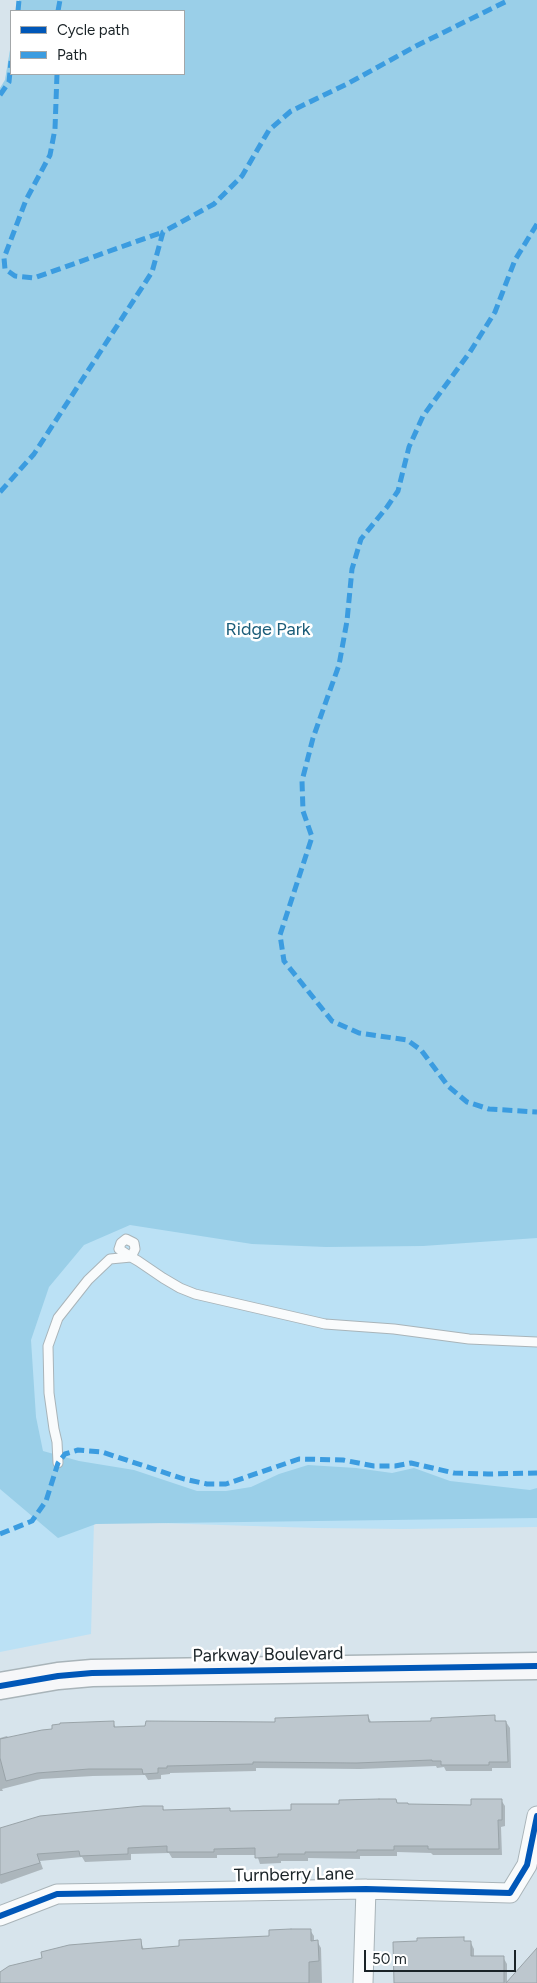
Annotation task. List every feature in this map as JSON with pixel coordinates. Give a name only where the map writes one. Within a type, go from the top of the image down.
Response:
[{"type":"street","name":"Parkway Boulevard","points":[[0,1686],[58,1676],[92,1673],[537,1666]]},
{"type":"street","name":"Turnberry Lane","points":[[0,1916],[57,1894],[366,1888],[510,1893],[527,1865],[537,1816]]},
{"type":"street","points":[[363,1983],[366,1888]]},
{"type":"lane","points":[[58,1463],[57,1442],[49,1393],[48,1346],[58,1318],[88,1280],[120,1249],[180,1288],[195,1294],[325,1324],[394,1329],[469,1339],[537,1342]]},
{"type":"lane","points":[[110,1259],[131,1257]]},
{"type":"green space","name":"Ridge Park","points":[[19,0],[537,0],[537,1527],[316,1528],[94,1521],[91,1634],[0,1652],[0,88],[5,80],[10,50],[10,75],[185,75],[185,10],[17,10]]},
{"type":"green space","name":"Ridge Park","points":[[19,0],[537,0],[537,1238],[423,1246],[326,1247],[252,1244],[130,1225],[84,1245],[49,1287],[31,1340],[36,1417],[43,1451],[79,1461],[134,1470],[197,1491],[226,1491],[251,1487],[279,1474],[308,1465],[356,1468],[392,1473],[414,1468],[450,1481],[530,1490],[537,1488],[537,1518],[96,1524],[58,1538],[0,1489],[0,88],[5,80],[10,50],[10,75],[185,75],[185,10],[17,10]]},
{"type":"building","points":[[368,1715],[369,1722],[431,1721],[431,1718],[495,1715],[495,1721],[506,1721],[508,1762],[489,1762],[489,1765],[441,1765],[441,1761],[432,1760],[356,1763],[253,1762],[253,1764],[167,1766],[167,1768],[158,1768],[158,1773],[143,1774],[142,1769],[89,1769],[37,1773],[6,1781],[0,1758],[0,1739],[52,1729],[52,1725],[60,1723],[114,1721],[114,1727],[145,1726],[146,1721],[275,1722],[275,1718]]},
{"type":"building","points":[[396,1799],[397,1803],[408,1804],[471,1805],[471,1799],[502,1799],[502,1820],[498,1820],[499,1849],[428,1849],[428,1846],[394,1846],[394,1850],[305,1852],[305,1854],[278,1854],[278,1857],[255,1858],[255,1848],[214,1849],[214,1852],[167,1852],[167,1846],[128,1848],[128,1854],[80,1856],[79,1851],[37,1854],[40,1863],[0,1875],[0,1828],[40,1816],[143,1806],[163,1806],[163,1810],[230,1808],[230,1811],[291,1810],[291,1804],[339,1804],[339,1800]]},
{"type":"building","points":[[311,1929],[311,1941],[318,1940],[319,1961],[309,1962],[309,1983],[0,1983],[0,1972],[9,1966],[42,1958],[41,1952],[69,1945],[141,1939],[142,1949],[179,1946],[179,1940],[269,1936],[269,1930]]},
{"type":"building","points":[[464,1937],[464,1941],[471,1941],[471,1956],[504,1956],[504,1983],[394,1983],[393,1942],[417,1941],[417,1938]]},
{"type":"building","points":[[537,1948],[537,1983],[506,1983]]},
{"type":"marked path","points":[[18,10],[19,0]]},
{"type":"marked path","points":[[58,10],[60,0]]},
{"type":"marked path","points":[[0,492],[34,454],[152,272],[163,232],[214,204],[242,176],[269,130],[291,111],[509,0]]},
{"type":"marked path","points":[[0,95],[9,82],[10,72]]},
{"type":"marked path","points":[[57,75],[55,129],[50,155],[26,200],[4,258],[5,269],[15,276],[34,278],[163,232]]},
{"type":"marked path","points":[[537,224],[515,260],[495,312],[470,352],[423,416],[409,447],[398,491],[361,539],[352,569],[347,621],[339,665],[313,738],[302,781],[303,811],[312,837],[280,935],[284,961],[332,1021],[359,1033],[407,1040],[421,1050],[448,1086],[467,1102],[489,1109],[537,1112]]},
{"type":"marked path","points":[[0,1534],[32,1521],[46,1501],[58,1463],[65,1454],[78,1450],[102,1452],[184,1479],[207,1484],[226,1484],[299,1459],[343,1460],[374,1466],[395,1466],[411,1463],[454,1473],[537,1473]]},
{"type":"cycle path","points":[[0,1686],[58,1676],[92,1673],[537,1666]]},
{"type":"cycle path","points":[[0,1916],[57,1894],[366,1889],[510,1893],[527,1865],[537,1816]]}]
